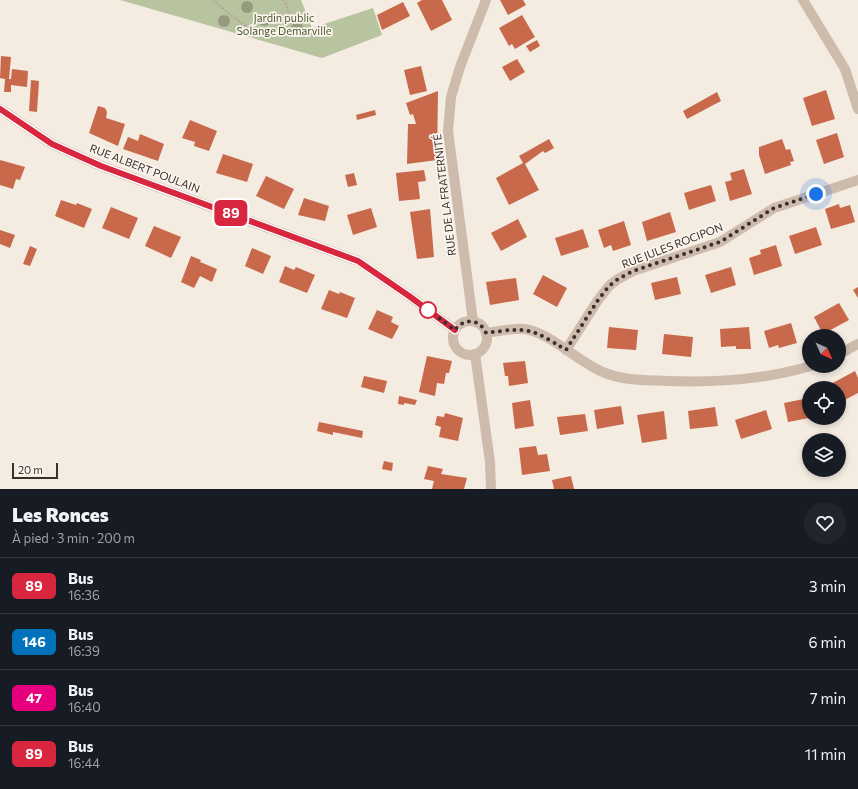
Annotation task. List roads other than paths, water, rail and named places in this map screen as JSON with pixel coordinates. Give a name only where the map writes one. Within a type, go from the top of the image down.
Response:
[{"type":"street","name":"RUE DE LA FRATERNITÉ","points":[[473,321],[448,130],[451,97],[460,67],[486,0]]},
{"type":"street","points":[[803,0],[845,69],[858,108]]},
{"type":"street","name":"RUE ALBERT POULAIN","points":[[0,109],[52,144],[101,166],[358,261],[455,330]]},
{"type":"street","name":"RUE JULES ROCIPON","points":[[566,350],[598,300],[609,286],[618,279],[633,271],[720,242],[774,208],[858,180]]},
{"type":"street","points":[[473,321],[481,325],[486,333],[486,344],[484,348],[475,354],[464,354],[459,351],[453,341],[455,330],[462,323],[473,321]]},
{"type":"street","points":[[486,333],[513,329],[527,329],[538,333],[604,372],[629,380],[699,382],[746,380],[776,375],[802,368]]},
{"type":"street","points":[[846,350],[858,344]]},
{"type":"street","points":[[475,354],[489,455],[491,489]]},
{"type":"park label","name":"Jardin public Solange Demarville","points":[[284,23]]}]
